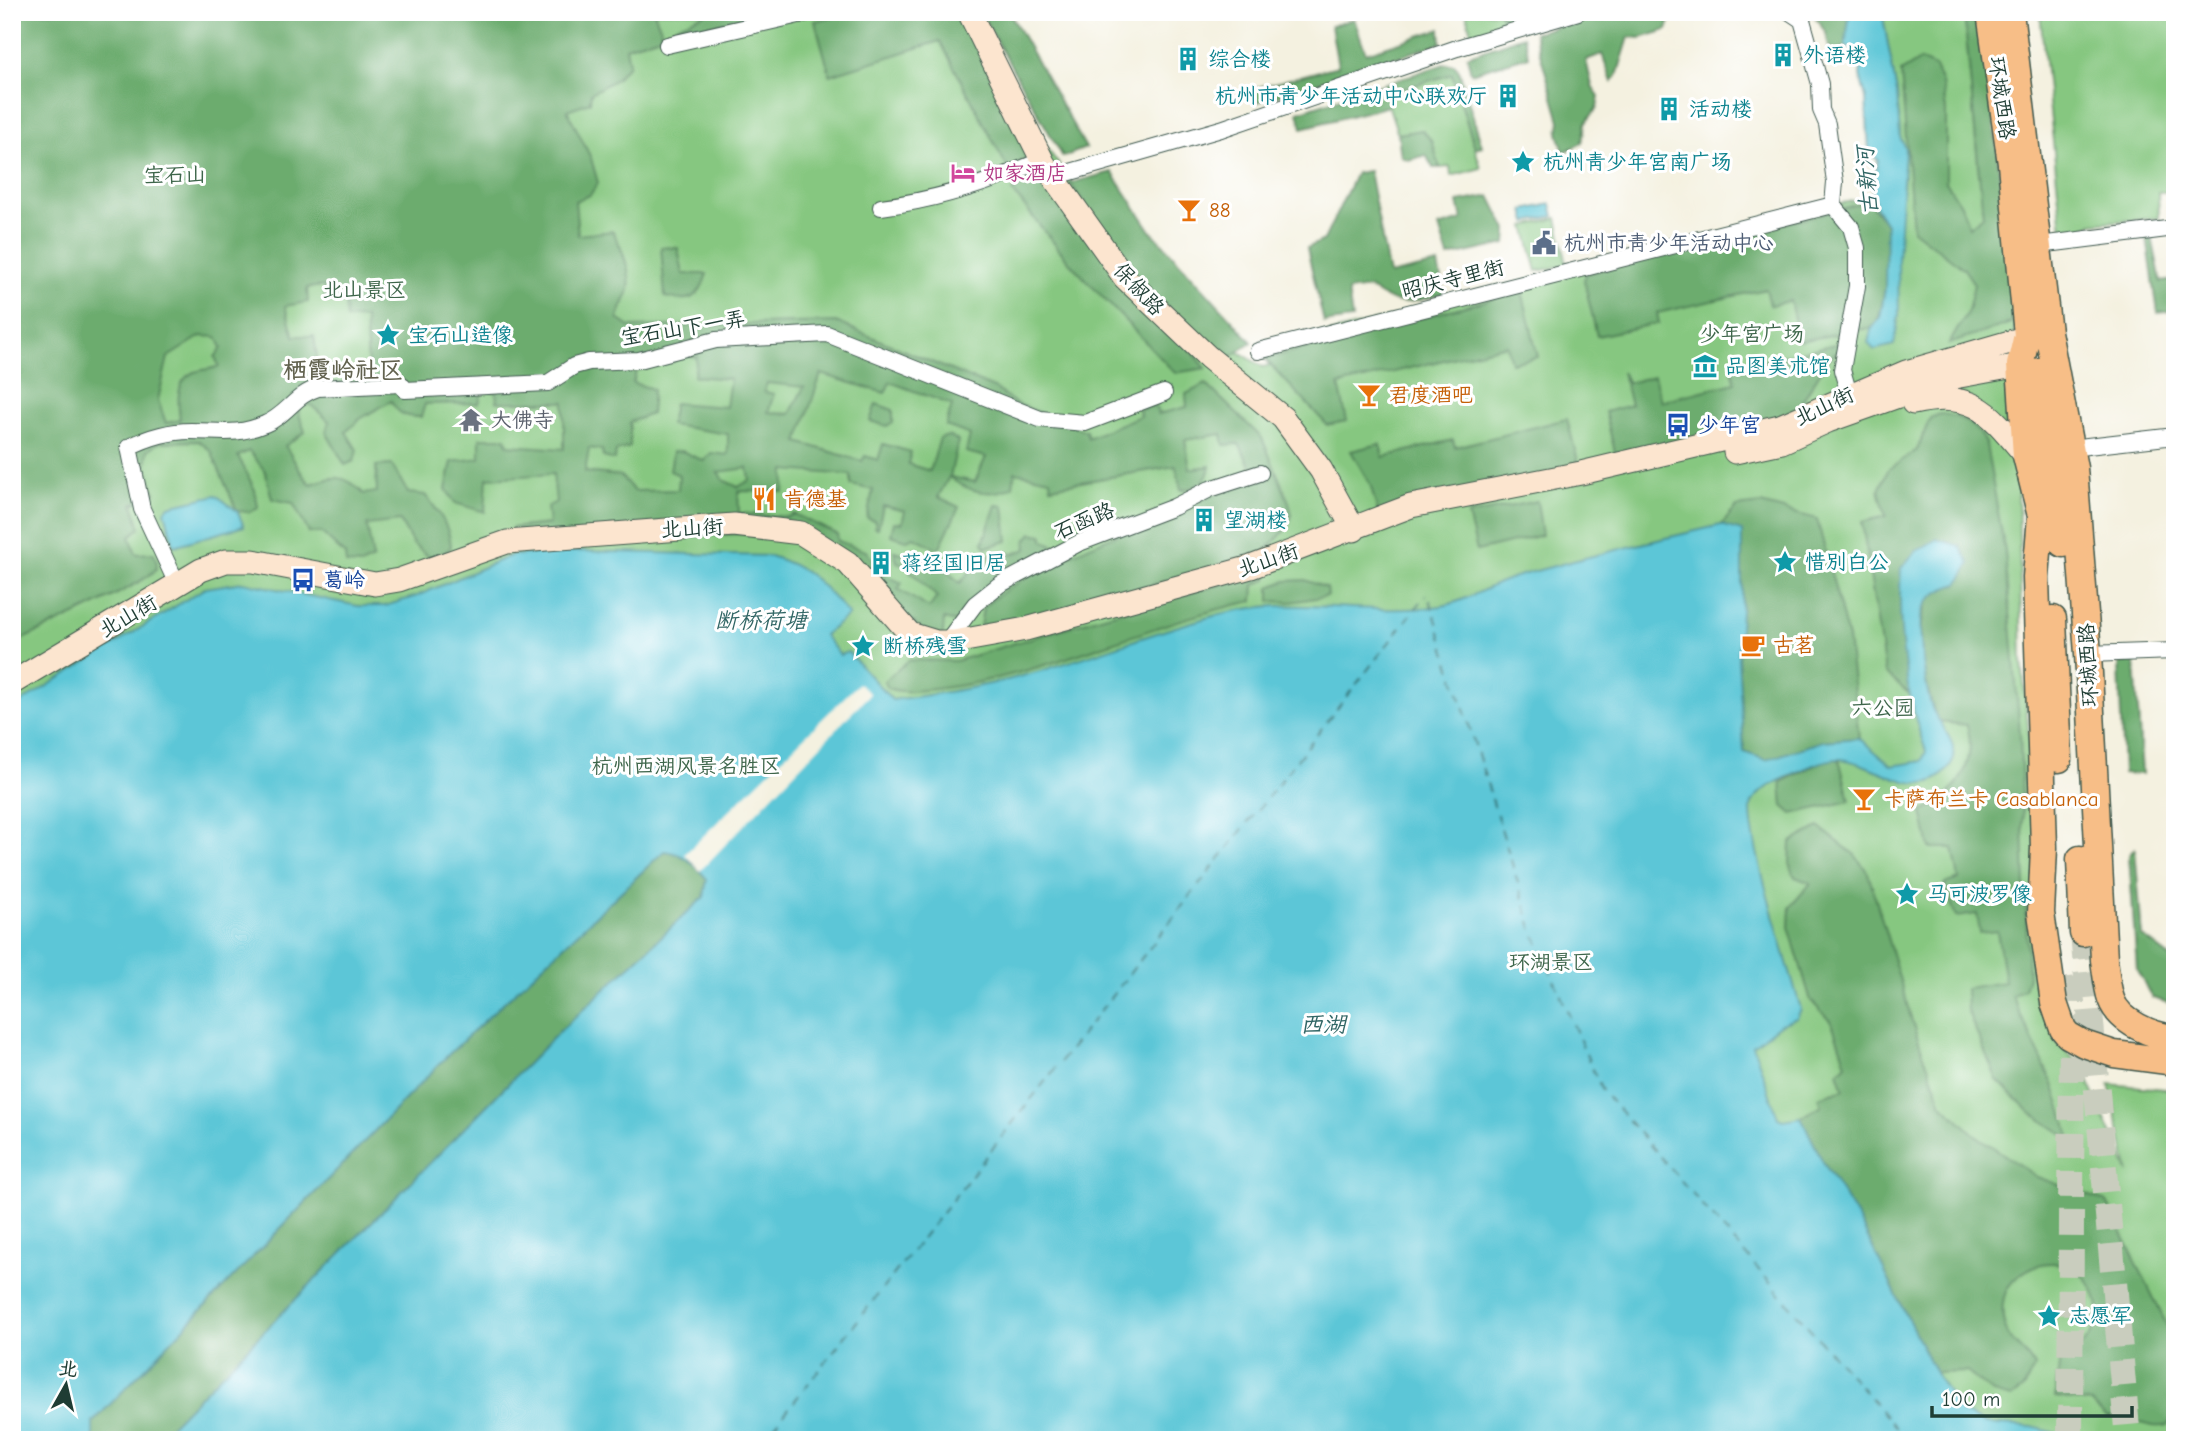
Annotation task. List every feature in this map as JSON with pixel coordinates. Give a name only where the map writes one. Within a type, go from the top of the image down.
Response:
[{"type":"main road","name":"保俶路","points":[[969,12],[1047,168],[1125,278],[1208,357],[1283,418],[1321,470],[1354,530]]},
{"type":"main road","name":"环城西路","points":[[1990,12],[2038,333],[2070,448],[2088,654],[2104,960],[2111,1001],[2139,1027],[2159,1037],[2175,1038]]},
{"type":"main road","name":"环城西路","points":[[2010,12],[2039,245],[2039,367],[2046,432],[2062,526],[2070,620],[2074,933],[2054,625],[2041,516],[2026,456],[2020,365],[2038,333]]},
{"type":"main road","name":"北山街","points":[[12,683],[201,570],[226,561],[253,561],[375,584],[398,580],[507,542],[734,525],[801,533],[848,563],[910,634],[936,642],[954,642],[1026,629],[1251,567],[1354,530],[1411,506],[1581,474],[1780,426],[1809,415],[1849,394],[1906,372],[2038,333]]},
{"type":"main road","name":"北山街","points":[[1354,530],[1782,442],[1828,421],[1948,378],[2020,365]]},
{"type":"main road","points":[[1828,421],[1938,397],[1964,399],[1990,413],[2026,456]]},
{"type":"main road","name":"环城西路","points":[[2041,516],[2036,588],[2044,848],[2041,913],[2054,1003],[2068,1035],[2114,1054],[2175,1062]]},
{"type":"street","points":[[667,44],[812,12]]},
{"type":"street","points":[[881,207],[916,203],[1047,168],[1221,129],[1458,48],[1578,12]]},
{"type":"street","points":[[1790,12],[1802,20],[1820,84],[1821,110],[1827,124],[1835,182],[1833,205],[1851,227],[1857,248],[1857,286],[1842,370],[1849,394]]},
{"type":"street","name":"昭庆寺里街","points":[[1258,351],[1833,205]]},
{"type":"street","points":[[2039,245],[2175,228]]},
{"type":"street","name":"宝石山下一弄","points":[[178,586],[142,509],[129,447],[146,438],[191,431],[228,435],[267,424],[304,392],[318,388],[401,384],[405,390],[548,383],[574,366],[589,362],[639,360],[716,340],[827,334],[1040,419],[1056,422],[1085,423],[1164,393]]},
{"type":"street","points":[[2070,448],[2175,436]]},
{"type":"street","name":"石函路","points":[[954,642],[951,636],[975,604],[999,585],[1079,543],[1174,507],[1210,489],[1260,473]]},
{"type":"street","points":[[2088,654],[2175,651]]},
{"type":"green space","name":"环湖景区","points":[[12,12],[970,12],[1040,139],[1091,208],[1193,323],[1263,367],[1270,365],[1258,351],[1833,205],[1903,191],[1905,149],[1900,137],[1897,93],[1882,12],[1964,12],[1979,174],[2014,311],[2022,662],[2038,831],[2032,914],[2035,977],[2056,1041],[2082,1067],[2129,1173],[2109,1084],[2175,1090],[2175,1440],[12,1440]]},
{"type":"green space","name":"宝石山","points":[[12,12],[654,12],[661,29],[660,36],[626,47],[629,64],[616,79],[591,93],[590,102],[567,110],[591,158],[598,183],[590,195],[575,201],[578,235],[613,231],[628,270],[628,293],[618,319],[630,327],[836,322],[996,389],[1015,403],[1086,431],[1088,438],[1140,416],[1139,410],[1155,405],[1158,414],[1187,407],[1186,394],[1206,384],[1262,438],[1292,515],[1287,528],[1265,552],[1054,613],[980,628],[983,607],[1039,570],[1188,505],[1271,477],[1268,467],[1251,467],[1239,444],[1224,445],[1222,434],[1185,440],[1190,469],[1210,466],[1207,476],[1200,483],[1181,490],[1176,466],[1051,487],[1050,479],[1015,472],[1013,486],[997,492],[972,490],[949,477],[938,497],[959,507],[939,549],[914,537],[907,540],[891,535],[894,522],[902,523],[905,511],[883,506],[878,528],[875,528],[875,521],[867,518],[873,490],[851,485],[851,475],[785,470],[784,492],[738,491],[739,513],[788,517],[794,514],[837,534],[838,541],[866,551],[884,575],[902,583],[898,589],[929,608],[937,597],[910,571],[910,567],[897,562],[894,551],[938,563],[960,583],[989,555],[997,552],[1013,554],[1027,549],[1026,540],[1032,533],[1043,535],[1043,540],[1053,545],[1052,551],[955,622],[944,619],[943,633],[936,642],[808,531],[515,544],[512,528],[549,524],[547,507],[556,502],[553,474],[487,478],[485,512],[455,503],[446,489],[452,462],[480,458],[480,438],[506,438],[508,445],[564,449],[564,402],[497,402],[496,392],[483,389],[479,403],[425,404],[421,417],[403,414],[391,401],[360,419],[346,432],[357,450],[354,461],[345,465],[326,432],[329,421],[311,405],[303,405],[298,411],[305,432],[285,446],[311,484],[340,478],[364,494],[377,492],[376,466],[392,465],[408,493],[425,495],[443,519],[451,547],[444,553],[429,557],[413,544],[400,521],[367,525],[373,559],[361,565],[346,564],[345,555],[322,533],[309,533],[293,503],[272,499],[265,471],[249,451],[238,456],[255,490],[258,507],[250,512],[237,511],[211,451],[199,441],[160,442],[148,450],[146,466],[155,493],[133,504],[140,528],[130,536],[136,554],[154,553],[156,569],[133,586],[12,644]],"holes":[[[324,286],[325,300],[345,300],[346,319],[365,318],[369,382],[321,384],[314,336],[294,336],[285,306],[308,302],[307,288]],[[201,336],[217,337],[222,348],[215,357],[219,366],[192,373],[183,382],[179,394],[180,420],[166,423],[158,400],[168,357]],[[678,355],[697,357],[694,376],[730,379],[726,407],[674,403],[670,425],[728,434],[728,455],[711,453],[704,461],[682,451],[673,452],[670,471],[679,475],[678,490],[634,491],[621,476],[585,472],[589,448],[602,450],[603,457],[615,460],[616,451],[630,447],[630,422],[651,414],[653,389],[633,383],[637,369],[647,369],[653,361],[673,362]],[[821,374],[885,393],[890,382],[952,405],[946,426],[970,435],[966,452],[986,457],[975,482],[950,477],[958,441],[949,436],[940,438],[930,471],[908,464],[911,452],[883,444],[878,460],[865,456],[862,461],[798,442]],[[767,383],[804,387],[790,414],[768,412],[774,394],[764,392]],[[748,468],[750,480],[738,487],[723,480],[718,472]]]},
{"type":"green space","points":[[709,12],[779,12],[677,32],[676,26]]},
{"type":"green space","points":[[851,12],[959,12],[1032,156],[1008,169],[940,41],[830,75],[815,21]]},
{"type":"green space","points":[[980,12],[1009,12],[1086,148],[1063,157]]},
{"type":"green space","points":[[1466,12],[1500,12],[1504,26],[1471,33]]},
{"type":"green space","points":[[1500,12],[1556,12],[1504,26]]},
{"type":"green space","points":[[1608,12],[1656,13],[1670,21],[1667,30],[1641,38],[1629,37],[1617,76],[1612,82],[1602,54],[1586,60],[1592,86],[1599,96],[1597,108],[1585,124],[1582,143],[1564,152],[1558,133],[1560,121],[1534,33]]},
{"type":"green space","points":[[1812,12],[1850,12],[1845,47],[1835,51],[1829,47],[1826,33]]},
{"type":"green space","points":[[1964,12],[1979,12],[1991,94],[2014,311],[2011,323],[1949,344],[1968,311],[1974,284],[1964,269],[1913,230],[1901,72],[1920,60],[1935,67],[1942,83],[1946,110],[1946,182],[1961,205],[1969,227],[1983,216]]},
{"type":"green space","points":[[2040,12],[2175,12],[2175,192],[2158,192],[2159,218],[2093,223],[2080,230],[2062,231]]},
{"type":"green space","points":[[1354,19],[1366,53],[1440,29],[1441,43],[1255,103],[1252,89],[1338,66],[1331,26]]},
{"type":"green space","points":[[1523,36],[1529,56],[1471,73],[1467,56]]},
{"type":"green space","points":[[1445,64],[1454,64],[1459,70],[1482,146],[1475,148],[1452,74],[1388,93],[1389,106],[1302,128],[1298,112]]},
{"type":"green space","points":[[1452,74],[1481,168],[1451,176],[1450,167],[1440,168],[1432,141],[1422,130],[1398,134],[1386,98],[1388,93]]},
{"type":"green space","points":[[1422,130],[1432,141],[1440,168],[1433,168],[1426,155],[1409,160],[1401,157],[1398,134]]},
{"type":"green space","points":[[1369,171],[1389,275],[1438,264],[1444,294],[1397,302],[1369,288],[1348,291],[1352,319],[1324,323],[1307,248],[1324,240],[1356,173]]},
{"type":"green space","points":[[1038,172],[1206,368],[1175,373],[1070,263],[1012,191]]},
{"type":"green space","points":[[1112,172],[1151,231],[1252,342],[1229,358],[1150,293],[1070,183]]},
{"type":"green space","points":[[1490,196],[1507,230],[1506,244],[1448,257],[1439,227],[1462,220],[1458,202]]},
{"type":"green space","points":[[1874,200],[1873,208],[1886,225],[1888,247],[1884,293],[1874,327],[1799,341],[1790,301],[1770,305],[1766,289],[1657,313],[1659,323],[1597,336],[1584,280],[1586,274]]},
{"type":"green space","points":[[1557,218],[1567,265],[1537,271],[1525,226]]},
{"type":"green space","points":[[2152,237],[2161,282],[2175,280],[2175,311],[2158,313],[2147,238]]},
{"type":"green space","points":[[661,247],[678,248],[683,274],[707,274],[701,289],[693,297],[665,297]]},
{"type":"green space","points":[[1522,291],[1538,357],[1511,363],[1507,345],[1339,385],[1347,421],[1327,425],[1265,359]]},
{"type":"green space","points":[[1848,341],[1826,362],[1803,400],[1780,426],[1618,464],[1605,412],[1631,405],[1622,372],[1628,383],[1654,376],[1661,401],[1735,383],[1732,368]]},
{"type":"green space","points":[[876,404],[893,410],[893,422],[887,426],[870,421]]},
{"type":"green space","points":[[1940,414],[1968,422],[1986,445],[2005,551],[2020,733],[2028,977],[2024,989],[2012,996],[2053,1084],[2071,1139],[2031,1113],[1997,1080],[1967,1010],[1966,988],[2005,982],[1997,931],[1980,933],[1977,914],[1956,917],[1944,884],[1959,879],[1953,848],[1930,848],[1922,812],[1945,797],[1954,787],[1967,765],[1969,753],[1967,725],[1938,722],[1925,674],[1921,635],[1928,602],[1937,591],[1958,584],[1960,546],[1902,634],[1912,696],[1885,673],[1862,522],[1886,516],[1879,490],[1888,470],[1917,450],[1930,418]]},
{"type":"green space","points":[[1567,419],[1581,473],[1380,519],[1370,484],[1351,451],[1380,444],[1383,457],[1453,440],[1455,447]]},
{"type":"green space","points":[[1537,501],[1542,535],[1477,551],[1468,515]]},
{"type":"green space","points":[[1761,504],[1817,519],[1848,638],[1859,738],[1823,741],[1766,760],[1744,752],[1738,659],[1742,532],[1721,525],[1737,507]]},
{"type":"green space","points":[[996,505],[1004,506],[1008,541],[986,547],[983,543]]},
{"type":"green space","points":[[1270,571],[1267,579],[1254,585],[1253,601],[1174,622],[1056,662],[976,683],[935,689],[899,691],[888,688],[884,681],[909,660],[956,661],[1104,616]]},
{"type":"green space","points":[[1305,580],[1327,588],[1328,596],[1291,602],[1270,601],[1270,587],[1285,581]]},
{"type":"green space","points":[[2135,662],[2142,774],[2123,773],[2119,664]]},
{"type":"green space","points":[[1839,759],[1850,801],[1792,814],[1783,806],[1781,782],[1825,760]]},
{"type":"green space","points":[[1819,827],[1855,855],[1868,873],[1915,1031],[1942,1104],[1974,1134],[2037,1177],[2107,1202],[2175,1342],[2175,1412],[2168,1425],[2153,1426],[2123,1418],[2108,1418],[2091,1403],[2055,1397],[2060,1358],[2084,1343],[2096,1324],[2097,1304],[2090,1285],[2077,1271],[2058,1264],[2037,1266],[2014,1280],[2004,1297],[2002,1310],[2006,1330],[2034,1367],[2025,1387],[2011,1398],[1993,1393],[1967,1372],[1935,1373],[1861,1224],[1822,1160],[1801,1117],[1822,1105],[1819,1097],[1844,1089],[1838,1072],[1846,1064],[1832,1023],[1811,1001],[1789,927],[1790,907],[1811,883],[1795,877],[1790,863],[1791,842]]},
{"type":"green space","points":[[2135,848],[2142,936],[2175,961],[2175,1005],[2152,998],[2137,970],[2129,855]]},
{"type":"green space","points":[[664,851],[685,854],[707,879],[704,897],[560,1031],[157,1440],[93,1440],[93,1422],[448,1055]]},
{"type":"water","points":[[1850,12],[1882,12],[1897,93],[1900,137],[1905,149],[1898,260],[1899,315],[1894,345],[1874,350],[1868,343],[1871,330],[1880,318],[1885,289],[1886,224],[1876,208],[1872,189],[1878,160],[1869,152],[1866,99],[1860,75],[1862,60],[1857,50],[1845,47]]},
{"type":"water","points":[[1551,204],[1554,216],[1527,222],[1524,210]]},
{"type":"water","points":[[216,495],[237,511],[244,526],[174,546],[165,511],[169,506]]},
{"type":"water","name":"西湖","points":[[1721,525],[1742,531],[1738,659],[1744,752],[1766,760],[1823,741],[1859,738],[1892,766],[1922,761],[1926,751],[1913,707],[1904,661],[1900,614],[1901,568],[1915,552],[1937,539],[1960,546],[1970,564],[1958,584],[1932,597],[1922,613],[1923,660],[1930,700],[1951,741],[1954,754],[1943,775],[1930,782],[1916,783],[1854,762],[1832,760],[1778,781],[1762,791],[1752,803],[1751,818],[1761,871],[1801,1009],[1797,1018],[1781,1024],[1753,1045],[1778,1118],[1783,1120],[1801,1117],[1822,1160],[1861,1224],[1935,1373],[1961,1412],[1986,1424],[2032,1427],[2082,1440],[157,1440],[560,1031],[704,897],[707,879],[688,860],[678,854],[664,851],[448,1055],[93,1422],[93,1440],[12,1440],[12,708],[205,588],[243,582],[358,606],[385,606],[417,596],[512,555],[576,551],[770,556],[806,572],[849,615],[824,635],[840,655],[848,652],[892,700],[1006,680],[1199,620],[1252,608],[1306,606],[1414,609],[1441,606],[1460,601],[1515,577]]},
{"type":"pier","points":[[859,683],[870,694],[700,871],[685,854]]},
{"type":"ferry route","points":[[764,1440],[1427,594]]},
{"type":"ferry route","points":[[1430,600],[1533,931],[1601,1089],[1907,1440]]},
{"type":"tunnel","points":[[2083,933],[2128,1440]]},
{"type":"tunnel","points":[[2069,977],[2072,1002],[2070,1440]]},
{"type":"place","name":"外语楼","points":[[1783,55]]},
{"type":"place","name":"综合楼","points":[[1188,59]]},
{"type":"place","name":"杭州市青少年活动中心联欢厅","points":[[1508,96]]},
{"type":"place","name":"活动楼","points":[[1669,109]]},
{"type":"place","name":"杭州青少年宫南广场","points":[[1523,162]]},
{"type":"place","name":"如家酒店","points":[[963,173]]},
{"type":"place","name":"88","points":[[1189,210]]},
{"type":"place","name":"杭州市青少年活动中心","points":[[1544,243]]},
{"type":"place","name":"宝石山造像","points":[[388,335]]},
{"type":"place","name":"品图美术馆","points":[[1705,366]]},
{"type":"place","name":"君度酒吧","points":[[1369,395]]},
{"type":"place","name":"大佛寺","points":[[471,420]]},
{"type":"place","name":"少年宫","points":[[1678,425]]},
{"type":"place","name":"肯德基","points":[[764,499]]},
{"type":"place","name":"望湖楼","points":[[1204,520]]},
{"type":"place","name":"惜别白公","points":[[1785,562]]},
{"type":"place","name":"蒋经国旧居","points":[[881,563]]},
{"type":"place","name":"葛岭","points":[[303,580]]},
{"type":"place","name":"古茗","points":[[1753,645]]},
{"type":"place","name":"断桥残雪","points":[[863,646]]},
{"type":"place","name":"卡萨布兰卡 Casablanca","points":[[1864,799]]},
{"type":"place","name":"马可波罗像","points":[[1907,894]]},
{"type":"place","name":"志愿军","points":[[2049,1316]]},
{"type":"district","name":"栖霞岭社区","points":[[343,370]]},
{"type":"water label","name":"古新河","points":[[1867,181]]},
{"type":"water label","name":"断桥荷塘","points":[[761,620]]},
{"type":"park label","name":"北山景区","points":[[364,290]]},
{"type":"park label","name":"少年宫广场","points":[[1752,334]]},
{"type":"park label","name":"六公园","points":[[1883,708]]},
{"type":"park label","name":"杭州西湖风景名胜区","points":[[686,766]]}]
